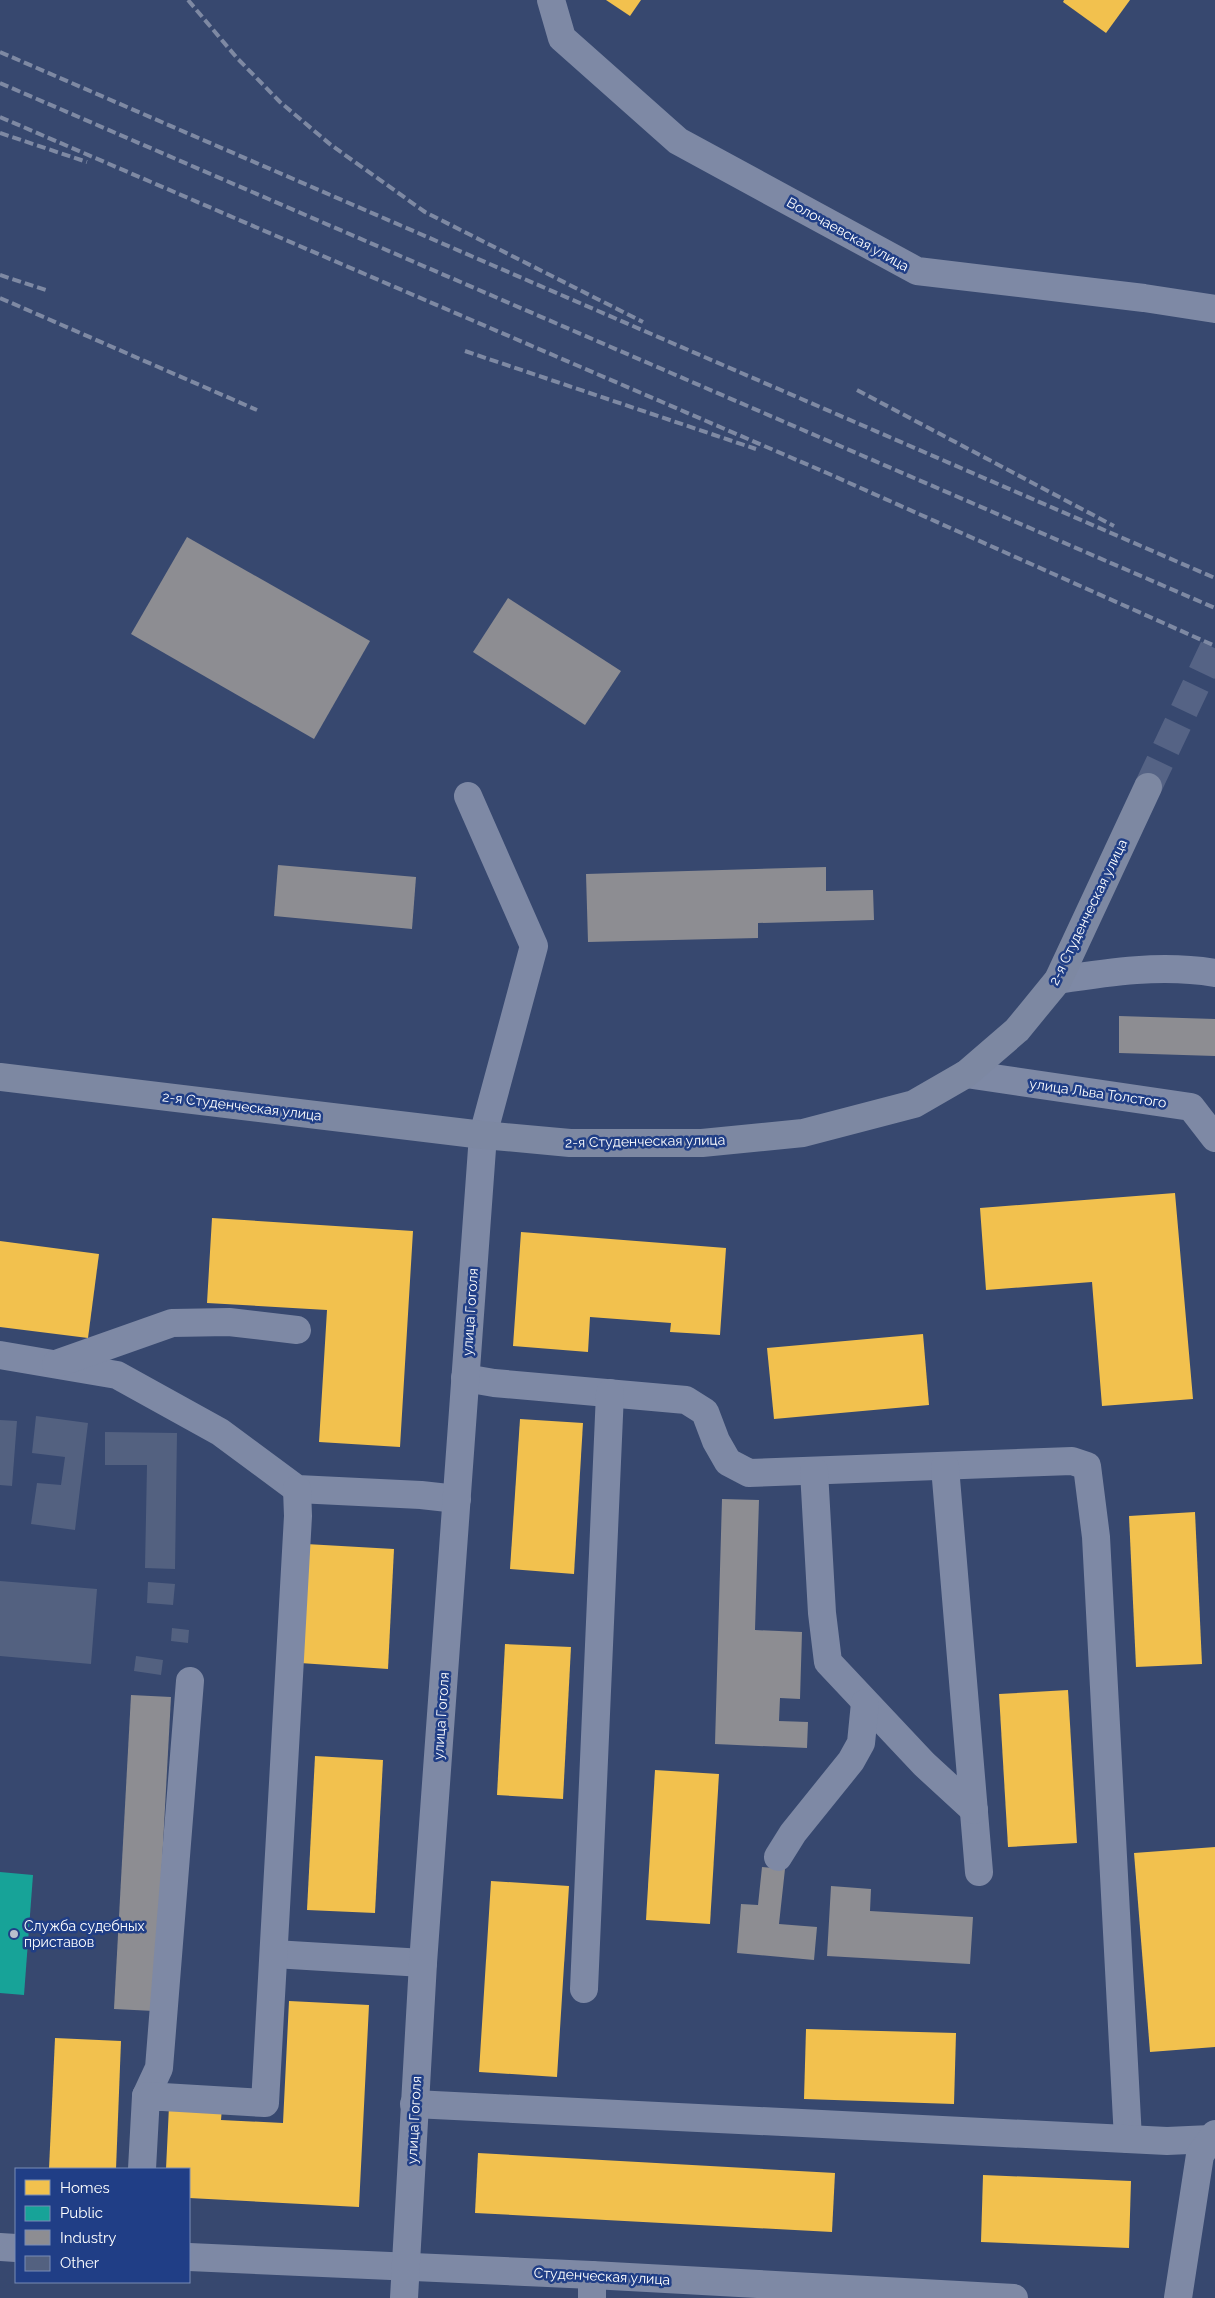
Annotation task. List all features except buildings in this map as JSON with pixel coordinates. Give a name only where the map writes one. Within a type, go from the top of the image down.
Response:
[{"type":"main road","name":"2-я Студенческая улица","points":[[0,1077],[483,1135],[570,1143],[702,1143],[804,1133],[914,1104],[966,1074],[1017,1030],[1058,980],[1148,787]]},
{"type":"street","name":"Волочаевская улица","points":[[551,0],[562,38],[678,141],[917,271],[1144,298],[1215,309]]},
{"type":"street","name":"улица Гоголя","points":[[404,2298],[423,1963],[483,1135],[534,946],[468,796]]},
{"type":"street","points":[[1058,980],[1136,968],[1200,970],[1215,973]]},
{"type":"street","name":"улица Льва Толстого","points":[[966,1074],[1191,1107],[1215,1138]]},
{"type":"street","points":[[54,1364],[172,1323],[229,1322],[297,1330]]},
{"type":"street","points":[[0,1355],[117,1375],[220,1432],[297,1489],[457,1498]]},
{"type":"street","points":[[465,1378],[494,1383],[686,1400],[705,1412],[716,1441],[728,1462],[749,1473],[1072,1461],[1087,1466],[1096,1537],[1128,2139]]},
{"type":"street","points":[[584,1989],[610,1393]]},
{"type":"street","points":[[945,1467],[979,1872]]},
{"type":"street","points":[[814,1472],[822,1613],[828,1662],[924,1764],[974,1810]]},
{"type":"street","points":[[146,2096],[265,2103],[297,1526],[297,1489]]},
{"type":"street","points":[[142,2168],[146,2096],[159,2068],[190,1681]]},
{"type":"street","points":[[778,1857],[793,1833],[852,1762],[862,1743],[865,1703]]},
{"type":"street","points":[[274,1954],[423,1963]]},
{"type":"street","points":[[414,2104],[1167,2141],[1213,2136]]},
{"type":"street","points":[[1178,2298],[1200,2155],[1213,2136]]},
{"type":"street","points":[[0,2247],[15,2248]]},
{"type":"street","name":"Студенческая улица","points":[[190,2257],[406,2267],[592,2287],[1014,2298]]},
{"type":"tunnel","points":[[1148,787],[1215,645]]},
{"type":"railway","points":[[188,0],[237,58],[280,102],[331,145],[425,212],[643,322]]},
{"type":"railway","points":[[0,52],[1215,578]]},
{"type":"railway","points":[[0,83],[1215,608]]},
{"type":"railway","points":[[0,117],[827,473],[1215,646]]},
{"type":"railway","points":[[0,133],[87,162]]},
{"type":"railway","points":[[0,275],[49,291]]},
{"type":"railway","points":[[0,298],[257,410]]},
{"type":"railway","points":[[465,351],[756,449]]},
{"type":"railway","points":[[857,390],[1114,526]]},
{"type":"place","name":"Служба судебных приставов","points":[[14,1934]]}]
